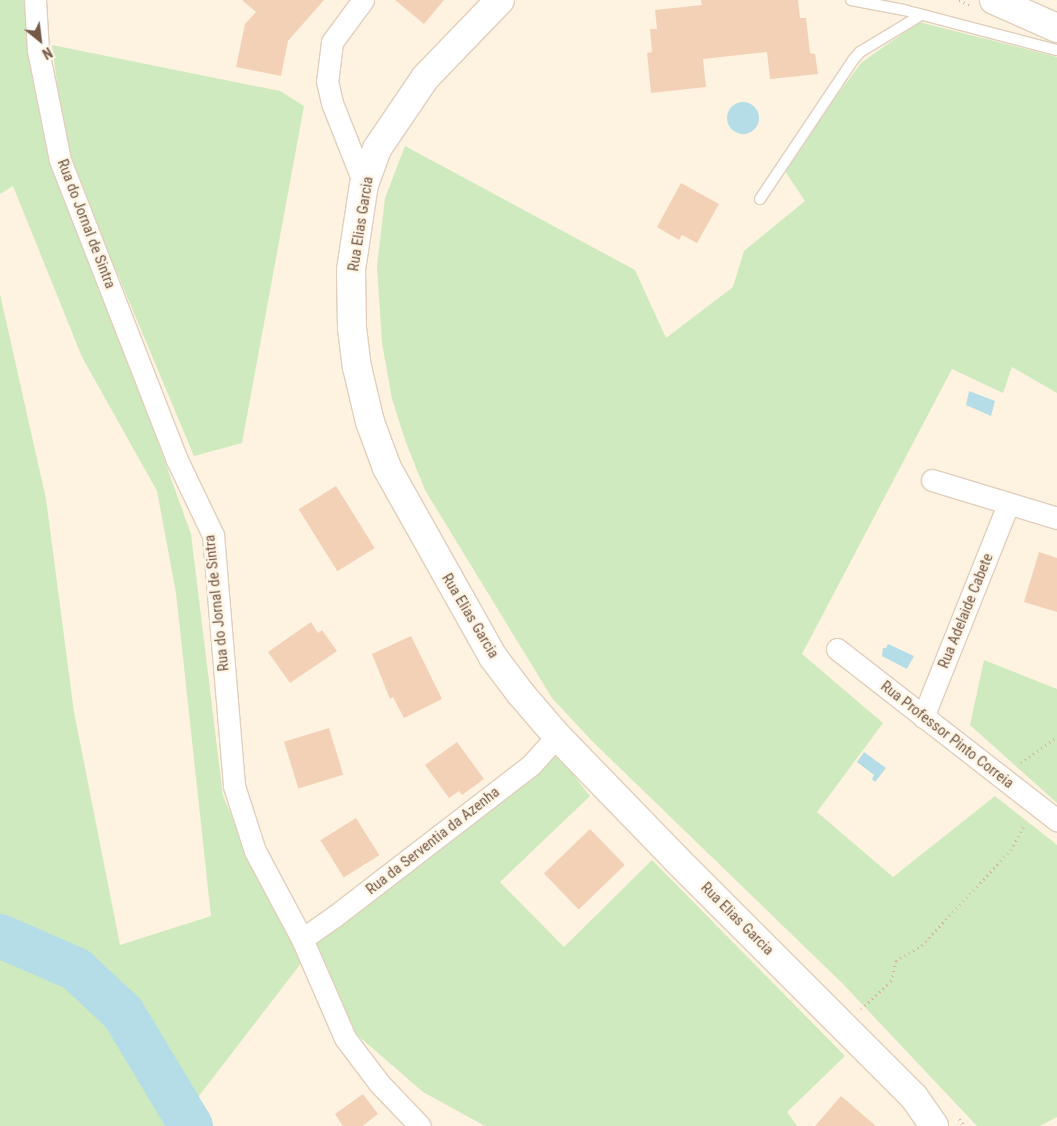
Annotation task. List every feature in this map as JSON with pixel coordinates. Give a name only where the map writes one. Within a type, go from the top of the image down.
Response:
[{"type":"street","name":"Rua do Jornal de Sintra","points":[[35,0],[38,50],[60,160],[177,460],[214,536],[234,786],[255,851],[302,938],[345,1038],[379,1083],[420,1126]]},
{"type":"street","points":[[364,0],[332,42],[327,81],[332,103],[364,184]]},
{"type":"street","name":"Rua Elias Garcia","points":[[500,0],[425,78],[377,148],[364,184],[351,270],[352,328],[357,368],[370,422],[387,468],[493,657],[521,694],[557,736],[901,1084],[914,1097],[945,1121]]},
{"type":"street","points":[[994,0],[1057,28]]},
{"type":"street","points":[[932,480],[1008,505],[1057,518]]},
{"type":"street","name":"Rua Adelaide Cabete","points":[[923,717],[1008,505]]},
{"type":"street","name":"Rua Professor Pinto Correia","points":[[837,650],[1057,820]]},
{"type":"street","name":"Rua da Serventia da Azenha","points":[[302,938],[335,916],[532,765],[557,736]]},
{"type":"lane","points":[[851,0],[921,15],[1057,50]]},
{"type":"lane","points":[[760,199],[852,60],[860,52],[921,15]]},
{"type":"path","points":[[1002,778],[1057,737]]},
{"type":"path","points":[[857,1013],[892,981],[896,961],[922,945],[1011,850],[1036,804]]},
{"type":"path","points":[[945,1121],[966,1126]]},
{"type":"green space","points":[[0,0],[27,0],[30,41],[139,390],[191,534],[223,796],[260,882],[302,962],[192,1105],[207,1126],[0,1126],[0,294],[46,499],[74,712],[120,945],[211,916],[176,593],[157,491],[82,357],[13,186],[0,194]]},
{"type":"green space","points":[[919,22],[1057,57],[1057,393],[1012,367],[1003,393],[952,369],[802,654],[883,723],[817,812],[893,877],[995,796],[1057,845],[1057,1117],[1040,1126],[977,1126],[843,984],[592,741],[552,698],[425,490],[406,443],[392,399],[382,343],[377,266],[385,198],[405,146],[635,270],[666,338],[733,287],[744,251],[805,201],[783,168],[861,63]]},
{"type":"green space","points":[[52,45],[280,91],[304,106],[242,443],[194,456],[66,151]]},
{"type":"green space","points":[[984,660],[1057,689],[1057,803],[970,725]]},
{"type":"green space","points":[[556,753],[590,796],[500,882],[564,947],[652,860],[845,1056],[787,1112],[797,1126],[485,1126],[423,1092],[356,1034],[316,944]]},
{"type":"water","points":[[743,102],[749,103],[754,107],[758,112],[758,124],[754,129],[749,133],[743,134],[737,133],[732,129],[728,124],[727,118],[728,112],[732,107],[737,103]]},
{"type":"water","points":[[969,391],[995,401],[991,416],[966,405]]},
{"type":"water","points":[[888,644],[914,656],[907,669],[882,656],[883,648],[886,648]]},
{"type":"water","points":[[864,752],[886,768],[875,782],[872,779],[874,775],[857,762]]},
{"type":"building","points":[[242,0],[324,0],[288,41],[281,76],[236,67],[245,24],[256,12]]},
{"type":"building","points":[[395,0],[444,0],[424,24]]},
{"type":"building","points":[[701,0],[798,0],[800,18],[806,18],[810,53],[815,54],[818,74],[770,79],[767,52],[703,59],[706,87],[651,93],[647,53],[652,52],[650,29],[657,29],[655,10],[702,5]]},
{"type":"building","points":[[681,183],[719,204],[697,243],[682,235],[679,240],[657,227]]},
{"type":"building","points":[[336,486],[375,548],[337,571],[299,509]]},
{"type":"building","points":[[1039,552],[1057,558],[1057,612],[1024,602]]},
{"type":"building","points":[[311,622],[318,633],[322,630],[337,651],[290,683],[268,652]]},
{"type":"building","points":[[411,636],[442,699],[404,718],[393,697],[390,699],[372,654]]},
{"type":"building","points":[[329,728],[343,775],[298,789],[284,742]]},
{"type":"building","points":[[457,742],[484,779],[462,795],[459,791],[449,798],[425,765]]},
{"type":"building","points":[[356,818],[379,855],[344,878],[320,840]]},
{"type":"building","points":[[590,829],[625,865],[579,909],[544,873]]},
{"type":"building","points":[[363,1094],[378,1114],[362,1126],[343,1126],[335,1114]]},
{"type":"building","points":[[841,1096],[876,1126],[815,1126]]},
{"type":"waterway","points":[[0,936],[76,969],[123,1013],[191,1126]]}]
